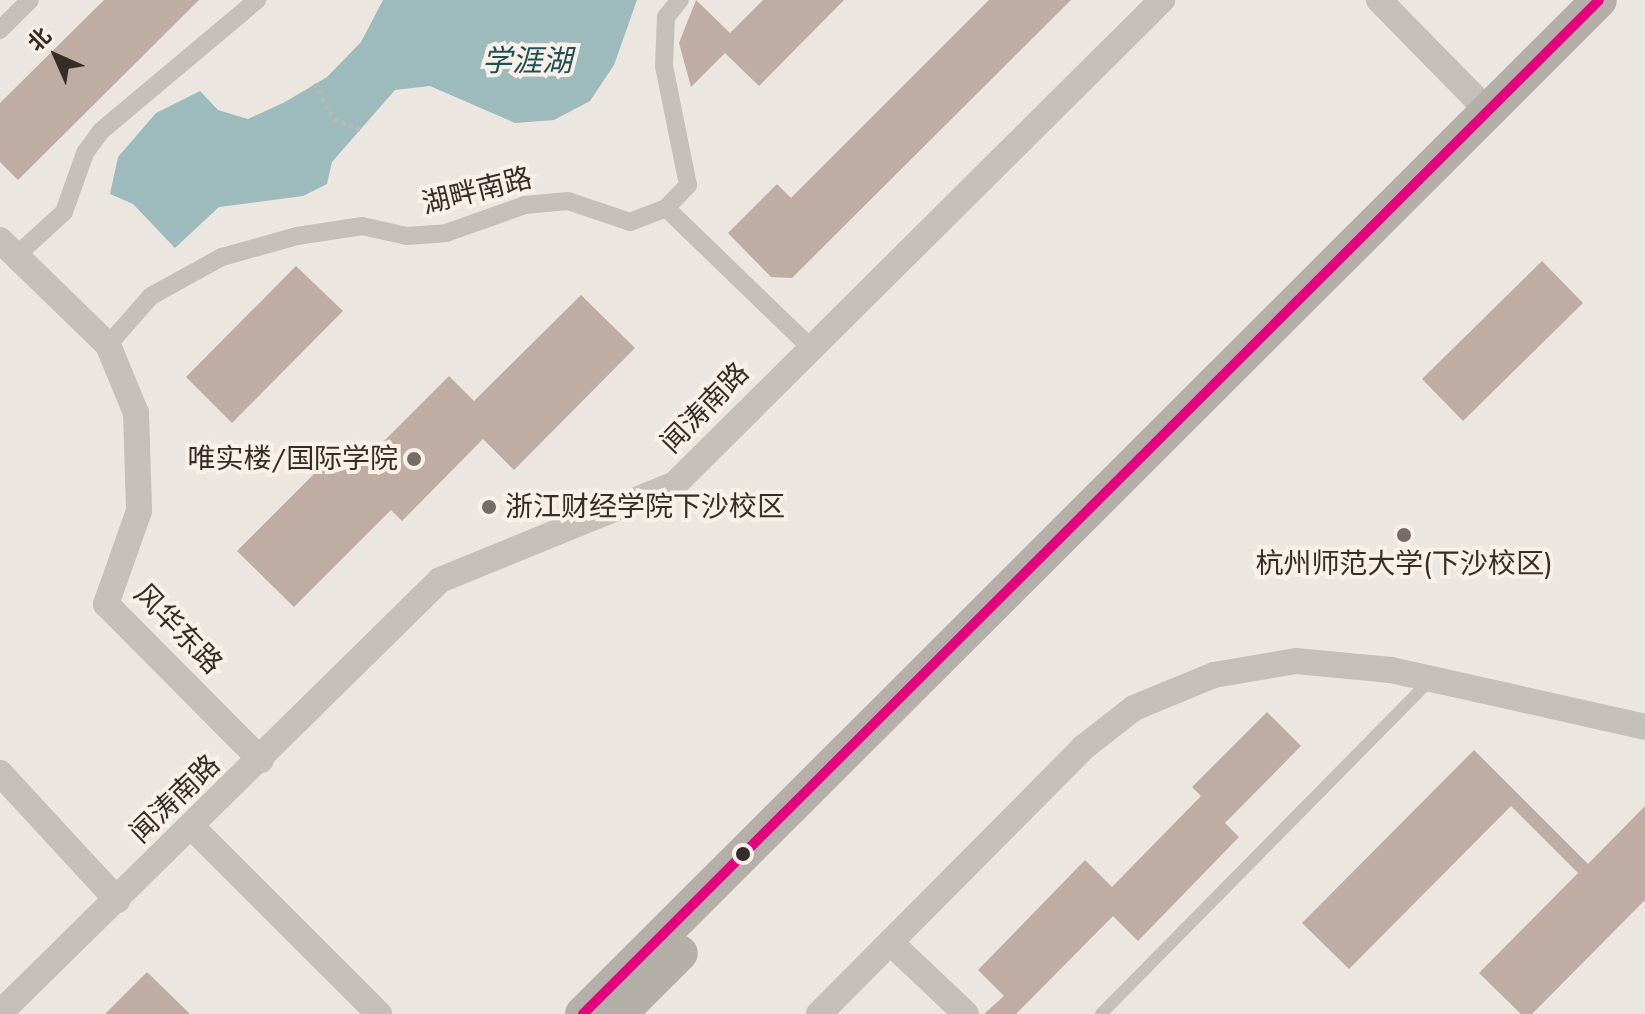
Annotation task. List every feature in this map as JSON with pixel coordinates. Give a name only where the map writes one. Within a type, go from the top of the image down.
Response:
[{"type":"main road","points":[[583,1014],[1599,0]]},
{"type":"main road","points":[[619,1014],[1627,0]]},
{"type":"street","points":[[0,30],[30,0]]},
{"type":"street","points":[[8,248],[64,212],[85,153],[101,131],[257,0]]},
{"type":"street","points":[[680,0],[666,17],[664,66],[688,185],[666,208],[809,346]]},
{"type":"street","name":"闻涛南路","points":[[0,1013],[194,829],[440,580],[675,484],[809,346],[1162,0]]},
{"type":"street","points":[[1379,0],[1488,111]]},
{"type":"street","name":"湖畔南路","points":[[108,345],[151,296],[222,257],[297,236],[362,226],[407,236],[446,233],[525,205],[568,201],[630,222],[666,208]]},
{"type":"street","name":"风华东路","points":[[8,248],[108,345],[136,413],[139,511],[106,604],[261,760]]},
{"type":"street","points":[[819,1014],[1084,747],[1134,708],[1214,675],[1296,661],[1432,677],[1645,727]]},
{"type":"street","points":[[0,773],[117,900]]},
{"type":"street","points":[[194,829],[379,1014]]},
{"type":"street","points":[[891,943],[966,1014]]},
{"type":"lane","points":[[1101,1014],[1432,677]]},
{"type":"path","points":[[314,84],[334,120],[361,130]]},
{"type":"water","name":"学涯湖","points":[[383,0],[637,0],[614,65],[590,101],[554,120],[515,123],[430,86],[395,90],[332,162],[327,184],[303,196],[219,207],[175,248],[133,204],[110,194],[118,157],[156,113],[200,91],[218,110],[248,119],[285,102],[327,77],[361,42]]},
{"type":"building","points":[[104,0],[199,0],[18,180],[0,162],[0,103]]},
{"type":"building","points":[[696,0],[730,33],[763,0],[844,0],[759,86],[725,53],[691,87],[679,43]]},
{"type":"building","points":[[989,0],[1071,0],[792,278],[771,277],[728,233],[777,184],[791,198]]},
{"type":"building","points":[[1542,261],[1583,303],[1463,421],[1422,379]]},
{"type":"building","points":[[296,266],[343,311],[232,423],[186,377]]},
{"type":"building","name":"唯实楼/国际学院","points":[[581,295],[635,348],[514,470],[483,439],[402,521],[391,510],[294,607],[237,551],[338,450],[356,469],[449,376],[474,401]]},
{"type":"building","points":[[1267,712],[1301,746],[1225,823],[1239,837],[1138,941],[1113,916],[1016,1014],[984,1014],[1004,996],[978,970],[1085,860],[1112,887],[1201,796],[1192,787]]},
{"type":"building","points":[[1474,750],[1588,864],[1645,806],[1645,900],[1532,1014],[1521,1014],[1479,973],[1578,873],[1511,806],[1349,969],[1302,923]]},
{"type":"building","points":[[147,972],[190,1014],[105,1014]]},
{"type":"transit line","points":[[583,1014],[1599,0]]},
{"type":"place","name":"唯实楼/国际学院","points":[[414,459]]},
{"type":"place","name":"浙江财经学院下沙校区","points":[[489,507]]},
{"type":"place","name":"杭州师范大学(下沙校区)","points":[[1404,535]]}]
